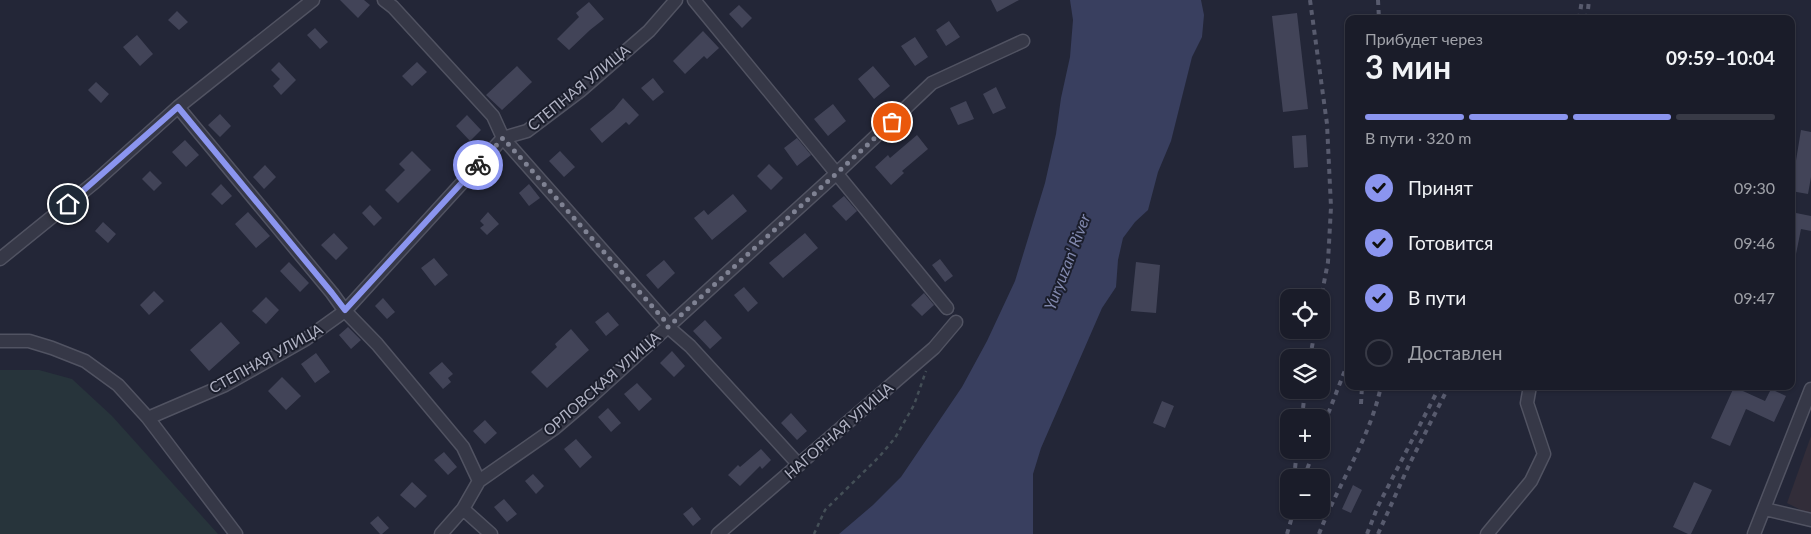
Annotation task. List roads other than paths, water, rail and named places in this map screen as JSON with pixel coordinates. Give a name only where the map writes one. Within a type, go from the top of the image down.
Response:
[{"type":"street","points":[[0,259],[94,182],[178,107],[313,0]]},
{"type":"street","points":[[384,0],[393,7],[493,116],[503,138],[666,322],[668,327],[690,346],[799,465]]},
{"type":"street","name":"СТЕПНАЯ УЛИЦА","points":[[148,418],[225,385],[306,339],[345,310],[503,138],[528,131],[580,92],[649,31],[676,0]]},
{"type":"street","points":[[694,0],[947,308]]},
{"type":"street","name":"ОРЛОВСКАЯ УЛИЦА","points":[[479,481],[555,428],[837,173],[932,83],[1023,41]]},
{"type":"street","points":[[178,107],[345,310],[377,344],[463,447],[479,481],[463,509],[441,534]]},
{"type":"street","name":"НАГОРНАЯ УЛИЦА","points":[[718,534],[934,348],[956,322]]},
{"type":"street","points":[[0,341],[29,342],[85,361],[118,385],[148,418],[236,534]]},
{"type":"street","points":[[1487,534],[1531,481],[1544,454],[1527,402],[1529,390]]},
{"type":"street","points":[[1754,534],[1811,390]]},
{"type":"street","points":[[463,509],[491,534]]},
{"type":"street","points":[[1765,509],[1811,520]]},
{"type":"water","name":"Yuryuzan' River","points":[[1070,0],[1201,0],[1204,15],[1202,37],[1192,57],[1171,141],[1158,172],[1148,210],[1135,222],[1123,238],[1118,260],[1116,287],[1102,308],[1041,448],[1033,474],[1033,534],[839,534],[873,505],[901,477],[962,387],[987,341],[1015,281],[1045,183],[1056,134],[1061,98],[1070,57],[1073,20]]},
{"type":"railway","points":[[1310,0],[1327,124],[1331,207],[1328,262],[1323,289]]},
{"type":"railway","points":[[1378,0],[1379,15]]},
{"type":"railway","points":[[1580,15],[1582,0]]},
{"type":"railway","points":[[1587,15],[1589,0]]},
{"type":"railway","points":[[1312,349],[1313,339]]},
{"type":"railway","points":[[1330,409],[1345,370]]},
{"type":"railway","points":[[1361,404],[1362,390]]},
{"type":"railway","points":[[1319,534],[1362,443],[1380,390]]},
{"type":"railway","points":[[1367,534],[1378,506],[1438,390]]},
{"type":"railway","points":[[1378,534],[1409,465],[1447,390]]},
{"type":"railway","points":[[1303,409],[1304,399]]},
{"type":"railway","points":[[1295,469],[1296,459]]},
{"type":"railway","points":[[1307,469],[1311,459]]},
{"type":"railway","points":[[1287,534],[1291,519]]}]
